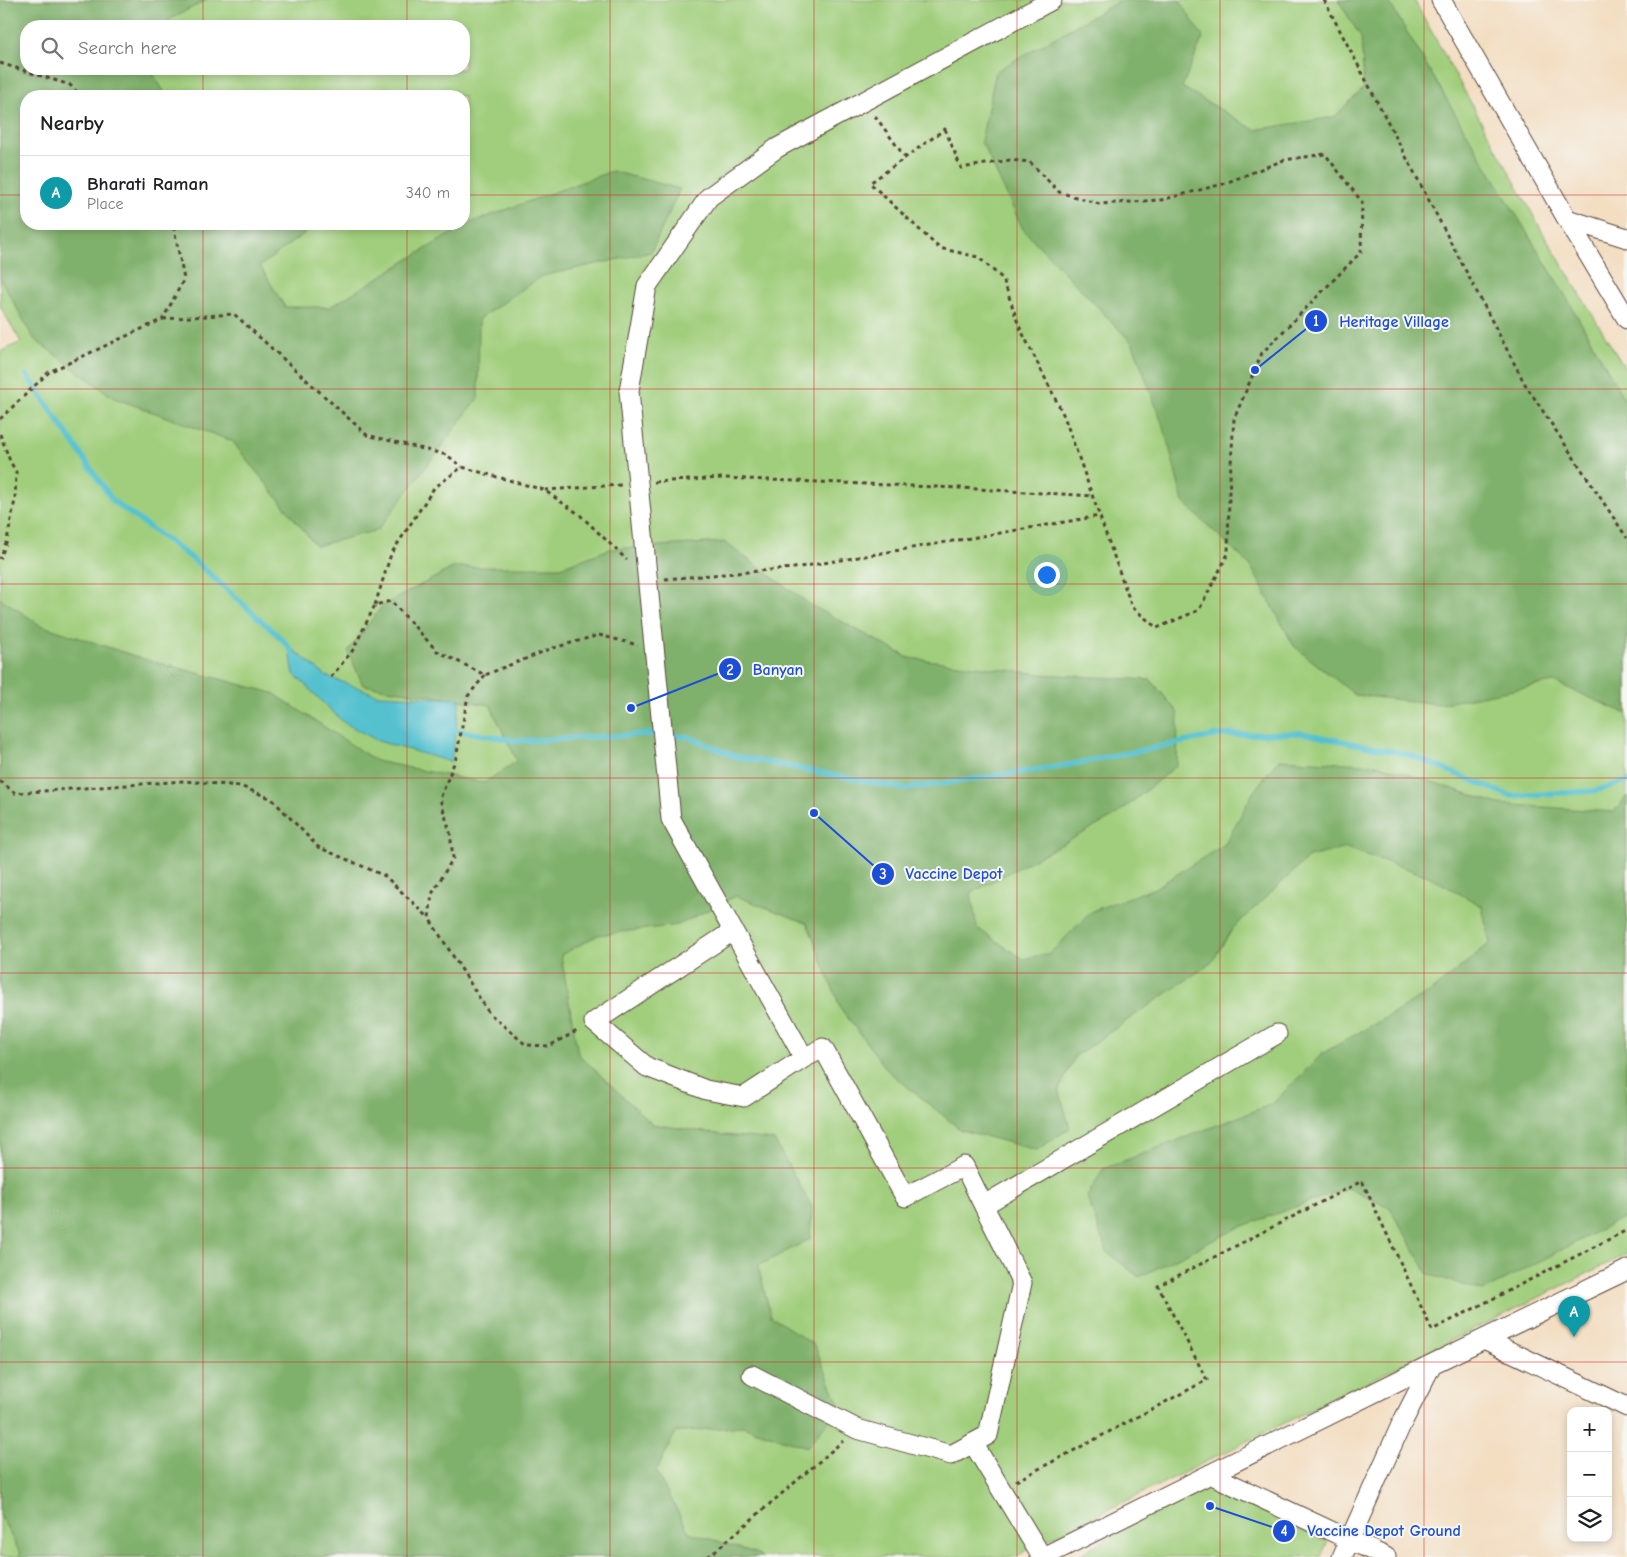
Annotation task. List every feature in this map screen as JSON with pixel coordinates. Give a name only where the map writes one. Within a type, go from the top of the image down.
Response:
[{"type":"street","points":[[804,1058],[672,819],[629,391],[647,286],[709,197],[777,148],[1052,0]]},
{"type":"street","points":[[1441,0],[1627,319]]},
{"type":"street","points":[[1567,218],[1627,238]]},
{"type":"street","points":[[733,931],[594,1022],[647,1067],[706,1090],[744,1097],[822,1048],[905,1197],[964,1166],[1022,1283],[988,1434],[951,1455],[857,1429],[752,1375]]},
{"type":"street","points":[[984,1205],[1277,1034]]},
{"type":"street","points":[[973,1443],[1043,1557],[1432,1364],[1627,1270]]},
{"type":"street","points":[[1484,1339],[1627,1407]]},
{"type":"street","points":[[1346,1549],[1401,1425],[1432,1364]]},
{"type":"street","points":[[1210,1474],[1346,1549],[1386,1557]]},
{"type":"path","points":[[1324,0],[1526,384],[1627,538]]},
{"type":"path","points":[[0,63],[20,69]]},
{"type":"path","points":[[38,75],[70,85],[75,90]]},
{"type":"path","points":[[864,101],[905,157]]},
{"type":"path","points":[[945,129],[961,168],[1010,160],[1030,162],[1059,192],[1099,204],[1161,200],[1223,184],[1284,160],[1325,154],[1362,202],[1361,252],[1262,352],[1234,419],[1228,554],[1199,610],[1157,628],[1132,607],[1093,496],[1064,416],[1019,326],[1003,279],[978,257],[939,248],[870,183],[945,129]]},
{"type":"path","points":[[163,319],[184,279],[175,230]]},
{"type":"path","points":[[0,419],[49,372],[163,319],[234,314],[367,435],[447,454],[462,466],[544,490],[580,515],[627,561]]},
{"type":"path","points":[[0,434],[16,472],[14,500],[7,540],[0,559]]},
{"type":"path","points":[[331,677],[353,650],[375,604],[391,554],[434,488],[462,466]]},
{"type":"path","points":[[544,490],[723,478],[960,488],[1093,496]]},
{"type":"path","points":[[648,580],[794,568],[1100,516]]},
{"type":"path","points":[[375,604],[391,601],[437,651],[485,675]]},
{"type":"path","points":[[429,918],[432,894],[453,858],[450,832],[440,799],[456,758],[468,696],[485,675],[550,649],[599,635],[655,650]]},
{"type":"path","points":[[0,781],[15,793],[184,781],[240,786],[272,799],[318,847],[385,876],[429,918],[489,1013],[526,1045],[549,1046],[594,1022]]},
{"type":"path","points":[[1001,1489],[1207,1380],[1158,1286],[1362,1181],[1432,1330],[1627,1230]]},
{"type":"path","points":[[708,1557],[857,1429]]},
{"type":"green space","points":[[0,0],[1414,0],[1542,231],[1627,372],[1627,1254],[1025,1551],[1017,1557],[0,1557],[0,352],[21,342],[0,306]]},
{"type":"green space","points":[[0,0],[207,0],[169,20],[20,20],[20,75],[154,75],[163,90],[20,90],[20,230],[309,230],[260,266],[285,307],[330,307],[457,230],[470,230],[470,223],[612,171],[680,189],[651,252],[542,276],[479,319],[478,398],[378,530],[316,546],[232,441],[114,398],[34,339],[0,278]]},
{"type":"green space","points":[[1121,0],[1179,0],[1203,37],[1182,87],[1255,130],[1334,117],[1364,88],[1361,37],[1338,0],[1388,0],[1568,300],[1627,404],[1627,714],[1554,682],[1439,704],[1355,695],[1294,646],[1250,565],[1183,502],[1166,434],[1133,344],[1023,229],[981,141],[996,71]]},
{"type":"green space","points":[[724,542],[811,605],[909,658],[1041,674],[1151,680],[1178,713],[1177,765],[1115,816],[971,893],[977,928],[1023,959],[1050,953],[1092,911],[1155,888],[1225,844],[1254,791],[1279,759],[1380,765],[1499,804],[1614,812],[1627,796],[1626,1216],[1483,1291],[1428,1274],[1390,1208],[1347,1188],[1240,1227],[1139,1277],[1107,1252],[1087,1197],[1103,1169],[1272,1104],[1323,1053],[1429,993],[1490,943],[1482,906],[1428,876],[1346,848],[1309,857],[1234,927],[1211,963],[1075,1056],[1059,1090],[1070,1128],[1037,1150],[961,1130],[888,1071],[841,1009],[807,923],[736,896],[678,925],[598,935],[561,955],[578,1054],[652,1124],[774,1140],[812,1207],[810,1239],[758,1266],[771,1316],[815,1346],[840,1407],[807,1447],[742,1426],[676,1432],[656,1472],[689,1532],[758,1554],[762,1557],[19,1557],[20,1553],[0,1515],[0,598],[40,625],[144,659],[273,693],[376,761],[484,783],[517,761],[490,705],[363,685],[348,651],[382,606],[454,567],[561,567],[610,549]]},
{"type":"green space","points":[[1210,1485],[1328,1542],[1321,1557],[1076,1557],[1125,1527]]},
{"type":"water","points":[[289,646],[326,676],[378,695],[460,699],[451,762],[378,741],[343,722],[294,674]]},
{"type":"waterway","points":[[27,375],[113,501],[194,560],[283,640],[293,653]]},
{"type":"waterway","points":[[449,729],[518,741],[649,734],[689,737],[734,756],[905,789],[1063,766],[1218,735],[1302,733],[1410,755],[1510,796],[1595,791],[1627,781]]},
{"type":"place","name":"Heritage Village","points":[[1255,370]]},
{"type":"place","name":"Banyan","points":[[631,708]]},
{"type":"place","name":"Vaccine Depot","points":[[814,813]]},
{"type":"place","name":"Bharati Raman","points":[[1574,1337]]},
{"type":"place","name":"Vaccine Depot Ground","points":[[1210,1506]]}]
